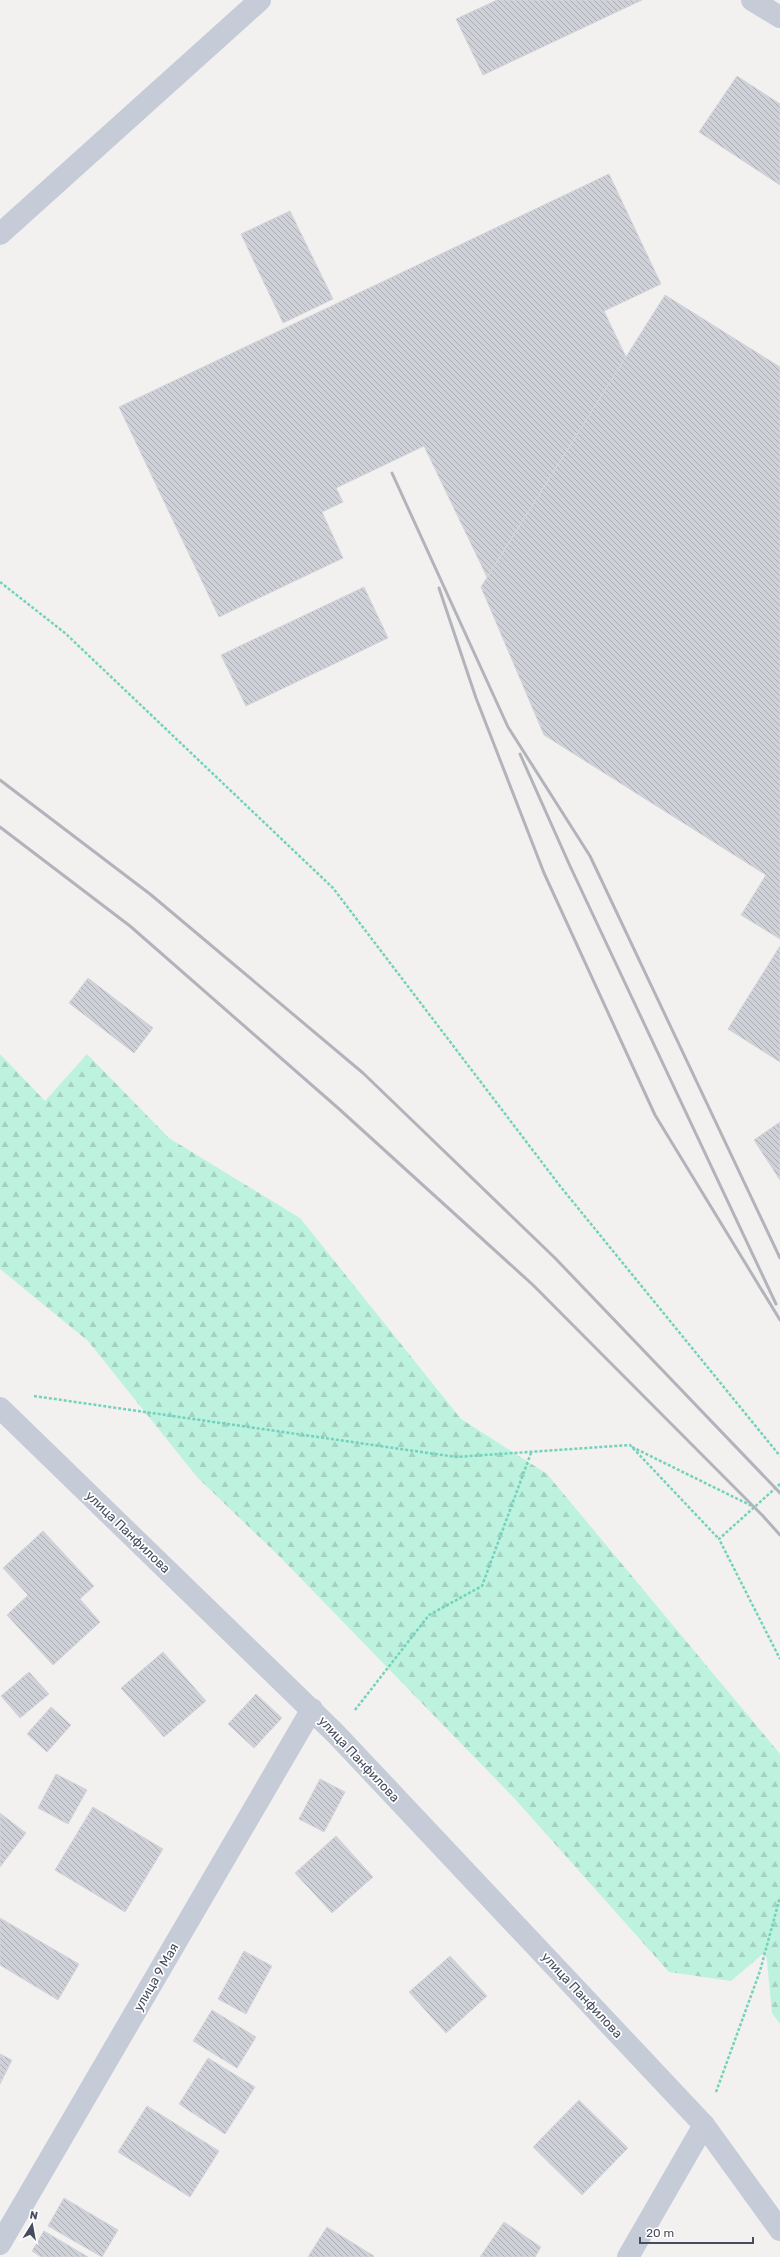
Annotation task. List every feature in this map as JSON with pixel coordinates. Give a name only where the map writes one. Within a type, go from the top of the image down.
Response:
[{"type":"street","points":[[0,234],[260,0]]},
{"type":"street","points":[[752,0],[780,17]]},
{"type":"street","name":"улица Панфилова","points":[[0,1408],[312,1709],[336,1734],[704,2125],[780,2230]]},
{"type":"street","name":"улица 9 Мая","points":[[0,2244],[312,1709]]},
{"type":"street","points":[[628,2257],[704,2125]]},
{"type":"path","points":[[0,582],[65,633],[334,888],[560,1186],[780,1456]]},
{"type":"path","points":[[32,1396],[456,1457],[630,1446],[754,1507]]},
{"type":"path","points":[[630,1446],[719,1539],[780,1659]]},
{"type":"path","points":[[336,1734],[429,1615],[482,1586],[530,1452]]},
{"type":"path","points":[[719,1539],[780,1484]]},
{"type":"path","points":[[704,2125],[760,1971],[780,1897]]},
{"type":"green space","points":[[0,1054],[45,1101],[87,1054],[169,1138],[300,1218],[461,1419],[547,1474],[780,1754],[780,2024],[772,2013],[766,1951],[731,1981],[669,1972],[515,1799],[281,1558],[197,1477],[88,1341],[0,1269]]},
{"type":"building","points":[[497,0],[642,0],[483,75],[456,19]]},
{"type":"building","points":[[737,76],[780,104],[780,185],[699,132]]},
{"type":"building","points":[[609,174],[661,284],[604,311],[626,357],[487,577],[424,446],[336,488],[343,502],[322,512],[343,558],[219,617],[119,407]]},
{"type":"building","points":[[290,211],[333,299],[283,323],[241,234]]},
{"type":"building","points":[[665,295],[780,367],[780,939],[741,915],[766,875],[544,735],[481,587]]},
{"type":"building","points":[[364,587],[388,638],[246,706],[221,655]]},
{"type":"building","points":[[780,946],[780,1062],[728,1029]]},
{"type":"building","points":[[88,978],[153,1028],[134,1053],[69,1003]]},
{"type":"building","points":[[780,1122],[780,1180],[754,1140]]},
{"type":"building","points":[[43,1531],[94,1586],[80,1599],[100,1622],[53,1665],[7,1615],[28,1595],[3,1568]]},
{"type":"building","points":[[163,1652],[206,1701],[164,1737],[121,1688]]},
{"type":"building","points":[[29,1672],[49,1694],[20,1718],[1,1696]]},
{"type":"building","points":[[256,1694],[282,1718],[254,1748],[228,1724]]},
{"type":"building","points":[[51,1707],[71,1725],[47,1752],[27,1734]]},
{"type":"building","points":[[56,1774],[87,1790],[68,1824],[38,1808]]},
{"type":"building","points":[[320,1779],[345,1792],[324,1832],[299,1819]]},
{"type":"building","points":[[93,1807],[163,1849],[125,1912],[55,1870]]},
{"type":"building","points":[[0,1813],[26,1833],[0,1867]]},
{"type":"building","points":[[336,1836],[373,1877],[332,1913],[295,1873]]},
{"type":"building","points":[[0,1918],[79,1964],[58,2000],[0,1965]]},
{"type":"building","points":[[244,1951],[272,1966],[246,2014],[218,1999]]},
{"type":"building","points":[[450,1956],[487,1996],[446,2033],[409,1992]]},
{"type":"building","points":[[212,2010],[256,2037],[237,2068],[193,2041]]},
{"type":"building","points":[[0,2054],[12,2060],[0,2084]]},
{"type":"building","points":[[208,2058],[255,2087],[225,2134],[179,2104]]},
{"type":"building","points":[[579,2100],[628,2148],[582,2195],[533,2147]]},
{"type":"building","points":[[147,2106],[219,2151],[190,2197],[118,2152]]},
{"type":"building","points":[[64,2198],[118,2230],[102,2257],[48,2226]]},
{"type":"building","points":[[504,2222],[541,2247],[535,2257],[480,2257]]},
{"type":"building","points":[[327,2227],[374,2256],[308,2257]]},
{"type":"building","points":[[44,2231],[88,2257],[41,2257],[32,2251]]},
{"type":"railway","points":[[392,473],[508,727],[590,856],[780,1258]]},
{"type":"railway","points":[[439,588],[476,698],[544,873],[655,1115],[780,1320]]},
{"type":"railway","points":[[520,754],[570,866],[776,1304]]},
{"type":"railway","points":[[0,780],[150,894],[363,1073],[555,1258],[780,1493]]},
{"type":"railway","points":[[0,827],[130,926],[338,1108],[533,1285],[763,1516],[780,1535]]}]
